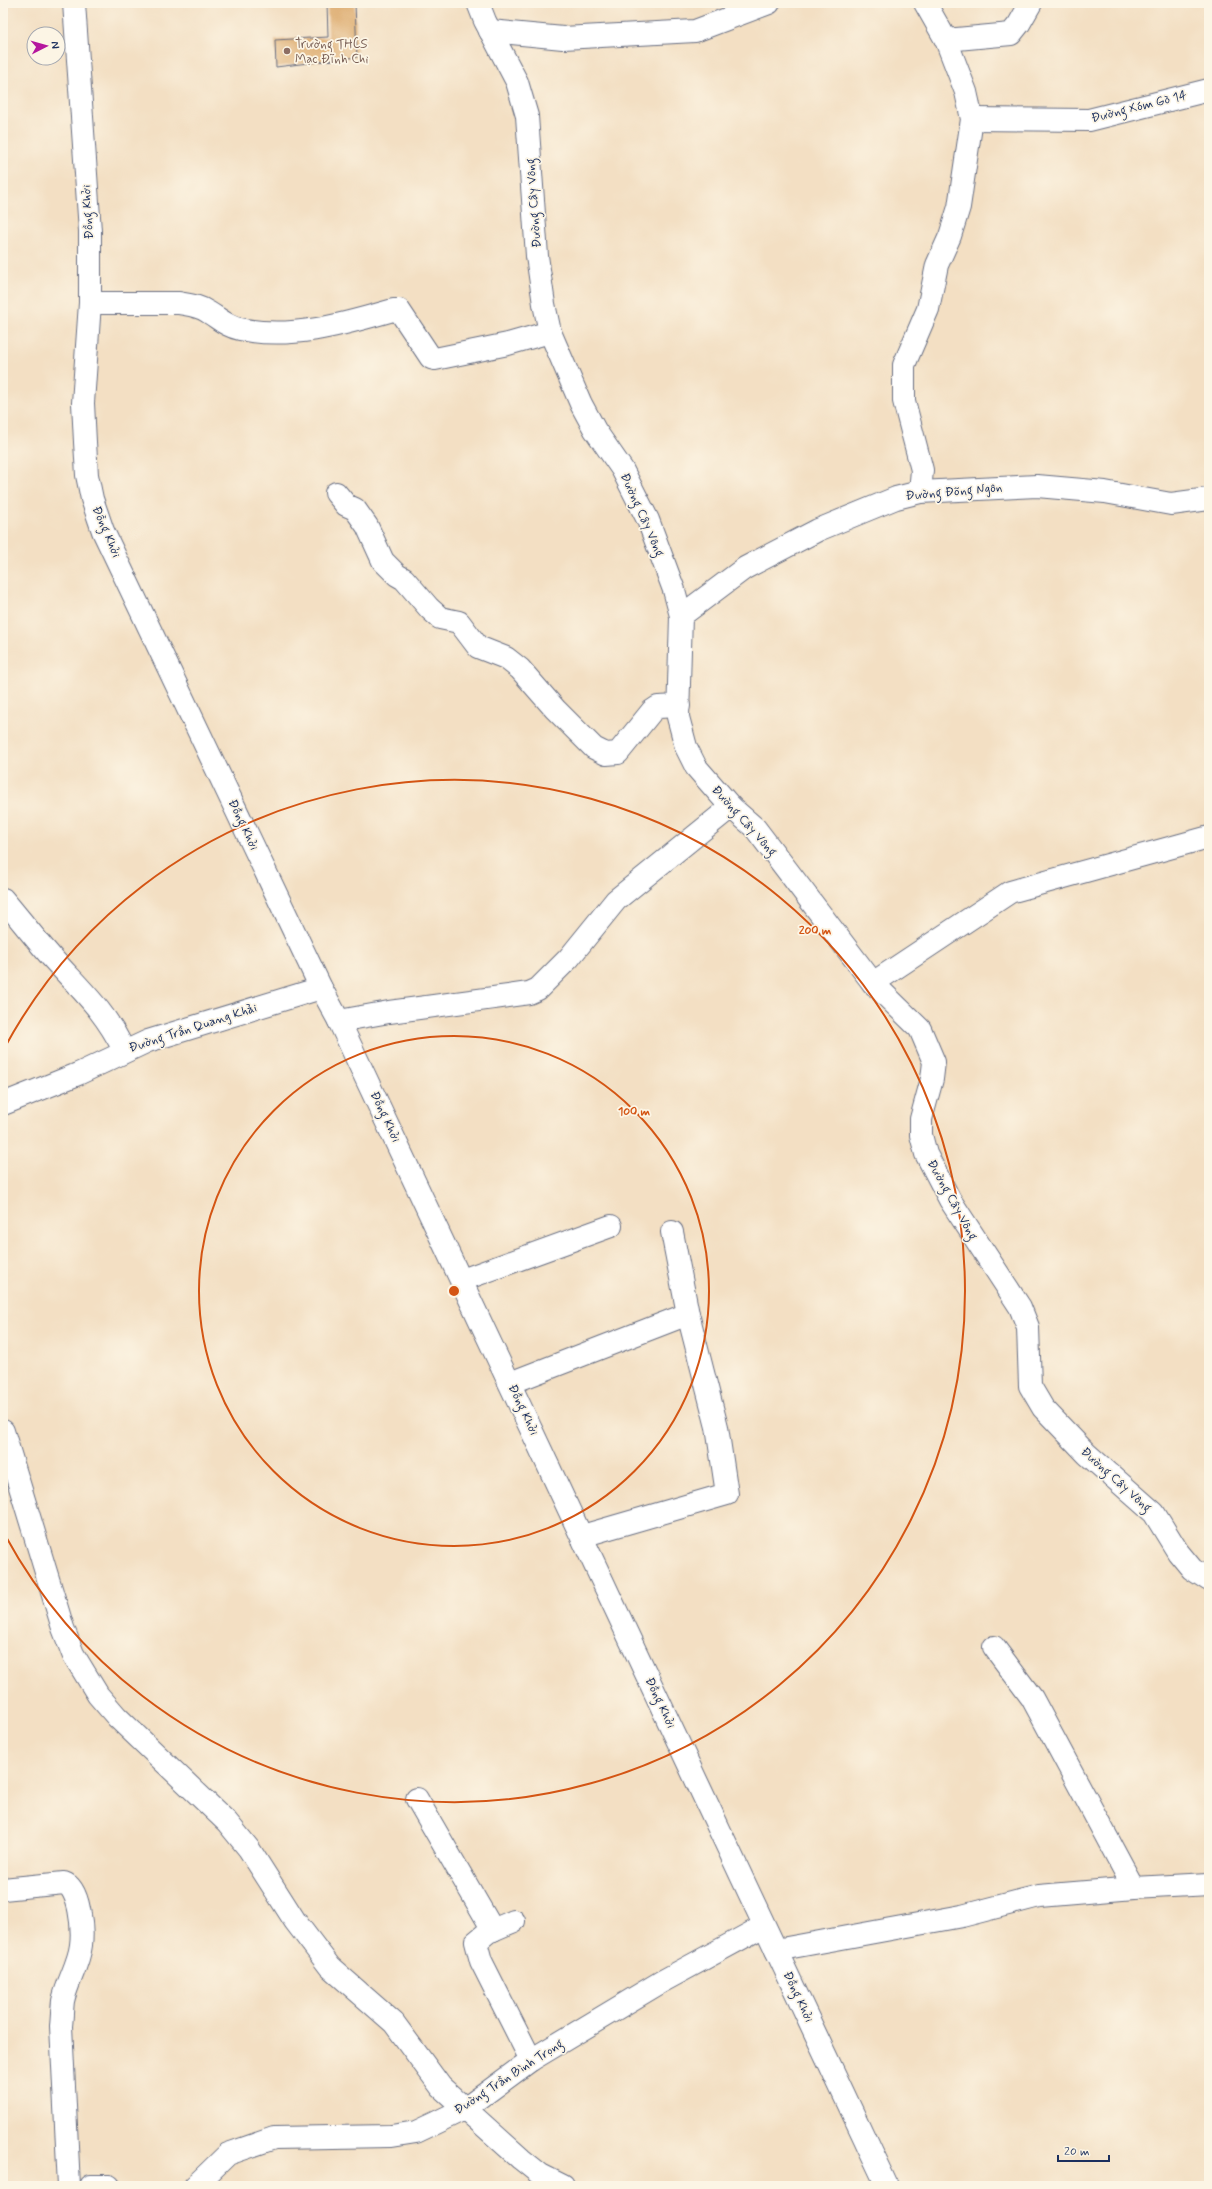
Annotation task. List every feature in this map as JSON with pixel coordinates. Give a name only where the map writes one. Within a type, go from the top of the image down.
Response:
[{"type":"street","name":"Đồng Khởi","points":[[74,3],[90,231],[90,303],[83,403],[87,475],[92,500],[103,531],[462,1280],[887,2186]]},
{"type":"street","name":"Đường Cây Vông","points":[[478,3],[490,31],[517,82],[527,116],[538,256],[544,304],[550,332],[581,404],[595,430],[622,469],[648,520],[682,616],[679,706],[680,730],[686,747],[696,767],[730,807],[755,828],[873,983],[920,1029],[934,1062],[932,1079],[921,1119],[921,1135],[926,1154],[950,1200],[1020,1307],[1028,1327],[1030,1386],[1042,1408],[1087,1454],[1154,1513],[1178,1552],[1192,1569],[1209,1580]]},
{"type":"street","points":[[490,31],[563,38],[695,30],[769,3]]},
{"type":"street","points":[[920,492],[922,470],[904,401],[904,365],[928,309],[937,265],[950,236],[969,149],[972,119],[966,92],[946,40],[925,3]]},
{"type":"street","points":[[946,40],[1011,34],[1020,24],[1031,3]]},
{"type":"street","name":"Đường Xóm Gò 14","points":[[972,119],[1089,120],[1209,90]]},
{"type":"street","points":[[90,303],[179,303],[194,306],[209,312],[226,325],[241,329],[272,333],[334,326],[393,310],[399,310],[431,358],[435,359],[508,344],[550,332]]},
{"type":"street","name":"Đường Đõng Ngôn","points":[[682,616],[745,568],[818,530],[896,498],[920,492],[1037,486],[1105,492],[1171,504],[1209,499]]},
{"type":"street","points":[[336,493],[346,505],[355,509],[366,526],[383,561],[397,575],[404,579],[429,608],[440,618],[460,622],[478,647],[506,658],[520,669],[555,709],[594,748],[606,754],[618,753],[652,711],[658,707],[666,705],[679,706]]},
{"type":"street","points":[[339,1021],[388,1012],[502,998],[528,993],[538,989],[569,958],[616,900],[730,807]]},
{"type":"street","points":[[873,983],[1010,892],[1209,837]]},
{"type":"street","points":[[3,899],[54,960],[90,997],[113,1027],[124,1050]]},
{"type":"street","name":"Đường Trần Quang Khải","points":[[3,1104],[78,1074],[124,1050],[173,1032],[321,988]]},
{"type":"street","points":[[462,1280],[611,1226]]},
{"type":"street","points":[[582,1536],[727,1494],[717,1427],[688,1314],[672,1232]]},
{"type":"street","points":[[510,1383],[688,1314]]},
{"type":"street","points":[[3,1431],[63,1628],[73,1654],[98,1695],[117,1717],[227,1822],[249,1849],[296,1921],[330,1967],[394,2023],[441,2087],[526,2163],[542,2175],[563,2186]]},
{"type":"street","points":[[994,1647],[1032,1698],[1134,1888]]},
{"type":"street","points":[[417,1799],[493,1930]]},
{"type":"street","points":[[3,1889],[64,1883],[69,1885],[74,1890],[78,1899],[81,1945],[63,2001],[61,2026],[69,2186]]},
{"type":"street","points":[[776,1950],[962,1916],[1039,1896],[1134,1888],[1209,1884]]},
{"type":"street","points":[[514,1921],[493,1930],[476,1942],[481,1961],[531,2060]]},
{"type":"street","name":"Đường Trần Bình Trọng","points":[[195,2186],[200,2183],[228,2154],[274,2138],[391,2136],[416,2132],[466,2108],[531,2060],[661,1982],[764,1926]]},
{"type":"street","points":[[91,2186],[109,2186]]},
{"type":"building","points":[[327,3],[355,3],[357,57],[276,67],[275,40],[328,37]]},
{"type":"place","name":"Trường THCS Mạc Đĩnh Chi","points":[[287,51]]}]
